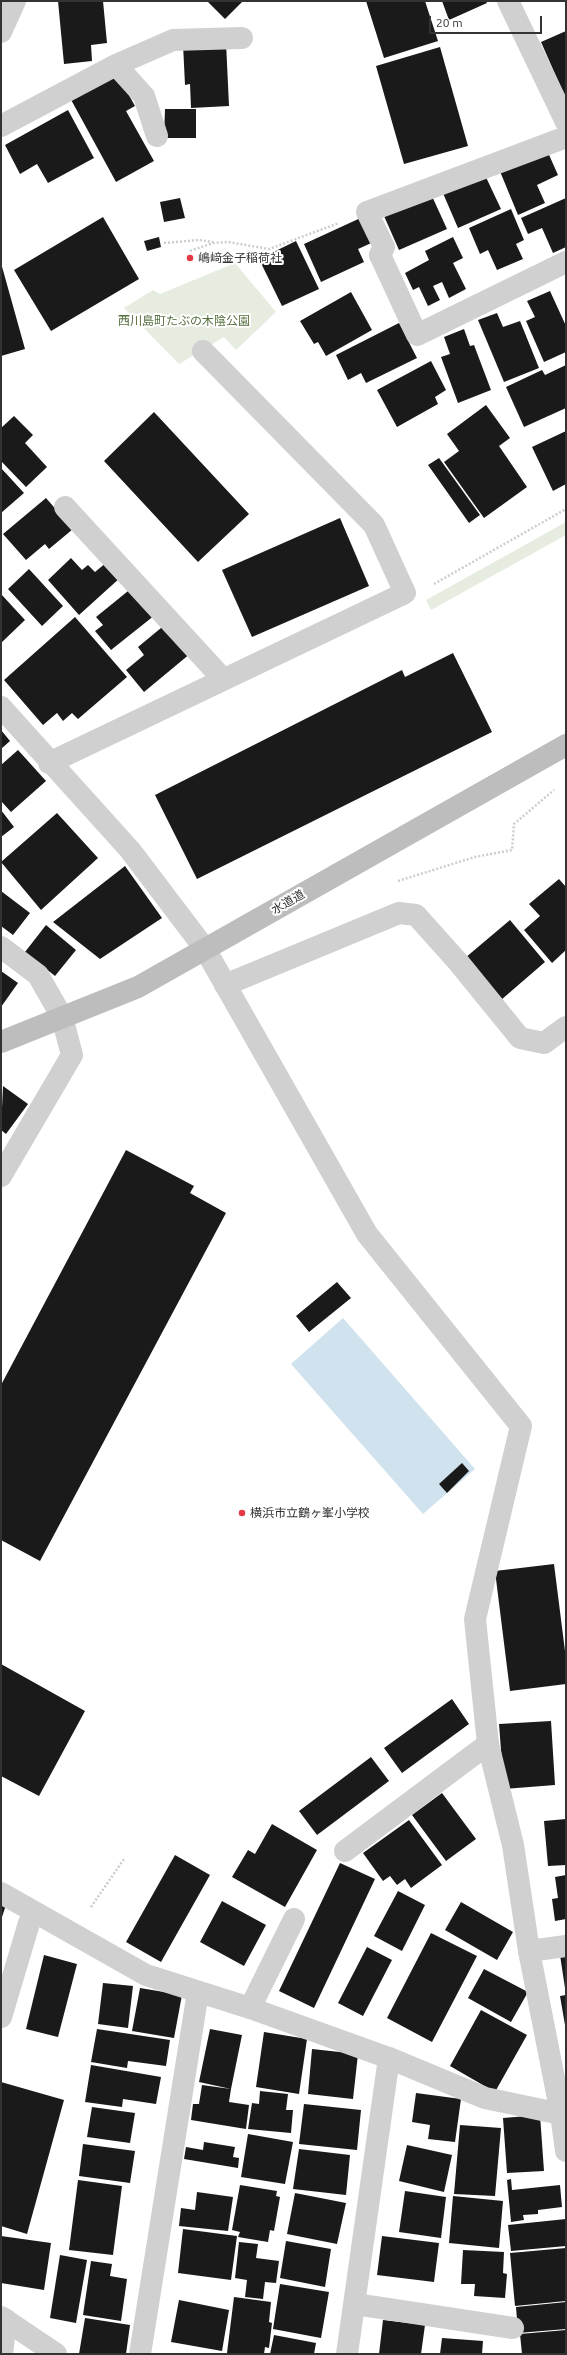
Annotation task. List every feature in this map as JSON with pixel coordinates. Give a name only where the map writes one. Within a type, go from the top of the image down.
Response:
[{"type":"street","points":[[1,32],[16,1]]},
{"type":"street","points":[[508,1],[566,122]]},
{"type":"street","points":[[1,126],[116,65],[173,40],[242,38]]},
{"type":"street","points":[[116,65],[144,96],[157,136]]},
{"type":"street","points":[[566,137],[368,212],[384,247],[380,255],[417,335],[566,262]]},
{"type":"street","points":[[49,763],[405,593],[374,525],[203,351]]},
{"type":"street","points":[[65,507],[223,679]]},
{"type":"street","points":[[1,707],[49,763],[130,850],[204,949],[367,1234],[521,1426],[475,1619],[488,1744],[513,1845],[529,1951],[561,2114],[566,2151]]},
{"type":"street","name":"水道道","points":[[1,1042],[138,987],[566,744]]},
{"type":"street","points":[[225,985],[399,913],[416,915],[459,963],[520,1038],[544,1043],[566,1027]]},
{"type":"street","points":[[1,947],[38,975],[62,1017],[72,1056],[1,1176]]},
{"type":"street","points":[[345,1850],[488,1744]]},
{"type":"street","points":[[1,1893],[74,1932],[146,1975],[250,2008],[389,2058],[485,2098],[561,2114]]},
{"type":"street","points":[[250,2008],[294,1919]]},
{"type":"street","points":[[1,2018],[29,1923]]},
{"type":"street","points":[[529,1951],[566,1946]]},
{"type":"street","points":[[140,2354],[198,1992]]},
{"type":"street","points":[[347,2354],[389,2058]]},
{"type":"street","points":[[354,2304],[513,2328]]},
{"type":"street","points":[[2,2354],[4,2318]]},
{"type":"street","points":[[4,2318],[56,2354]]},
{"type":"path","points":[[164,243],[199,240],[228,242],[269,249],[368,212]]},
{"type":"path","points":[[190,251],[213,242]]},
{"type":"path","points":[[436,583],[566,509]]},
{"type":"path","points":[[514,824],[560,784]]},
{"type":"path","points":[[74,1932],[124,1859]]},
{"type":"green space","name":"西川島町たぶの木陰公園","points":[[235,263],[276,312],[236,350],[224,337],[179,364],[124,308],[153,290],[160,294]]},
{"type":"green space","points":[[566,522],[566,535],[431,610],[426,600]]},
{"type":"water","points":[[343,1318],[475,1469],[423,1514],[291,1364]]},
{"type":"building","points":[[58,1],[103,1],[107,43],[91,45],[92,61],[64,64]]},
{"type":"building","points":[[207,1],[243,1],[225,19]]},
{"type":"building","points":[[366,1],[425,1],[438,41],[384,58]]},
{"type":"building","points":[[442,1],[486,1],[487,3],[449,20]]},
{"type":"building","points":[[566,31],[566,99],[541,42]]},
{"type":"building","points":[[226,42],[229,106],[191,108],[190,84],[185,85],[183,44]]},
{"type":"building","points":[[440,47],[468,146],[404,164],[376,66]]},
{"type":"building","points":[[115,70],[135,106],[126,111],[154,161],[116,182],[69,96]]},
{"type":"building","points":[[165,109],[196,109],[196,138],[164,138]]},
{"type":"building","points":[[68,110],[94,158],[48,183],[37,164],[20,174],[5,145]]},
{"type":"building","points":[[546,148],[558,175],[537,185],[545,203],[518,215],[499,169]]},
{"type":"building","points":[[484,173],[501,209],[458,228],[442,191]]},
{"type":"building","points":[[431,194],[447,229],[399,250],[384,216]]},
{"type":"building","points":[[180,198],[185,218],[164,222],[160,202]]},
{"type":"building","points":[[566,198],[566,247],[553,253],[542,228],[528,234],[521,218]]},
{"type":"building","points":[[511,209],[524,240],[516,244],[523,259],[497,270],[488,250],[480,254],[469,228]]},
{"type":"building","points":[[367,215],[378,240],[358,249],[364,262],[321,282],[304,244]]},
{"type":"building","points":[[103,217],[139,279],[51,331],[14,270]]},
{"type":"building","points":[[159,237],[161,247],[147,251],[144,241]]},
{"type":"building","points":[[453,237],[463,258],[453,263],[466,289],[449,298],[442,282],[433,286],[440,300],[428,306],[419,287],[413,290],[405,273],[429,260],[425,251]]},
{"type":"building","points":[[296,241],[319,289],[282,306],[259,259]]},
{"type":"building","points":[[1,263],[25,349],[1,356]]},
{"type":"building","points":[[550,291],[566,326],[566,352],[544,362],[526,321],[535,317],[527,301]]},
{"type":"building","points":[[351,292],[372,330],[326,356],[318,342],[314,344],[300,321]]},
{"type":"building","points":[[497,313],[503,327],[520,321],[539,368],[504,382],[478,320]]},
{"type":"building","points":[[399,323],[417,358],[366,383],[361,373],[348,380],[336,355]]},
{"type":"building","points":[[464,329],[470,346],[474,345],[491,390],[458,403],[441,357],[450,354],[444,337]]},
{"type":"building","points":[[431,361],[446,390],[435,397],[438,404],[397,427],[377,390]]},
{"type":"building","points":[[566,365],[566,408],[524,427],[506,387],[542,370],[545,375]]},
{"type":"building","points":[[486,405],[510,438],[499,446],[527,487],[484,518],[444,462],[459,451],[447,434]]},
{"type":"building","points":[[154,412],[249,514],[198,562],[104,461]]},
{"type":"building","points":[[14,416],[33,435],[25,443],[47,467],[26,487],[1,461],[1,428]]},
{"type":"building","points":[[566,431],[566,484],[553,491],[532,447]]},
{"type":"building","points":[[439,458],[480,515],[469,523],[428,465]]},
{"type":"building","points":[[1,468],[24,493],[1,513]]},
{"type":"building","points":[[46,498],[73,529],[49,549],[45,544],[26,560],[3,534]]},
{"type":"building","points":[[340,518],[369,586],[252,637],[222,570]]},
{"type":"building","points":[[71,558],[82,570],[88,565],[95,572],[107,562],[121,577],[79,615],[48,580]]},
{"type":"building","points":[[29,569],[63,606],[42,626],[8,589]]},
{"type":"building","points":[[133,587],[155,615],[111,650],[95,631],[103,625],[96,617]]},
{"type":"building","points":[[1,594],[25,620],[1,643]]},
{"type":"building","points":[[75,617],[127,677],[78,719],[72,713],[63,721],[57,713],[43,725],[4,680]]},
{"type":"building","points":[[167,623],[191,653],[144,692],[126,670],[144,655],[138,647]]},
{"type":"building","points":[[453,653],[492,732],[197,879],[155,795],[402,670],[405,677]]},
{"type":"building","points":[[1,730],[10,741],[1,749]]},
{"type":"building","points":[[18,750],[46,781],[11,812],[1,801],[1,765]]},
{"type":"building","points":[[1,810],[14,827],[1,837]]},
{"type":"building","points":[[57,813],[98,858],[41,910],[1,862]]},
{"type":"building","points":[[125,866],[162,918],[100,959],[53,922]]},
{"type":"building","points":[[559,879],[566,887],[566,950],[552,963],[524,930],[540,916],[529,904]]},
{"type":"building","points":[[1,891],[30,913],[13,935],[1,926]]},
{"type":"building","points":[[510,920],[545,962],[501,1000],[465,958]]},
{"type":"building","points":[[46,925],[76,950],[55,976],[25,952]]},
{"type":"building","points":[[1,971],[18,983],[1,1007]]},
{"type":"building","points":[[3,1086],[28,1104],[6,1134],[1,1130]]},
{"type":"building","points":[[126,1150],[194,1186],[190,1193],[226,1213],[40,1561],[1,1540],[1,1385]]},
{"type":"building","points":[[337,1282],[351,1298],[309,1332],[296,1316]]},
{"type":"building","points":[[462,1463],[469,1471],[447,1493],[439,1484]]},
{"type":"building","points":[[554,1564],[566,1659],[566,1684],[510,1691],[495,1571]]},
{"type":"building","points":[[1,1664],[85,1711],[39,1796],[1,1776]]},
{"type":"building","points":[[452,1699],[469,1724],[402,1773],[384,1748]]},
{"type":"building","points":[[551,1721],[555,1785],[504,1789],[499,1724]]},
{"type":"building","points":[[371,1757],[389,1781],[317,1835],[299,1811]]},
{"type":"building","points":[[442,1793],[476,1839],[446,1861],[412,1815]]},
{"type":"building","points":[[566,1819],[566,1865],[548,1866],[544,1821]]},
{"type":"building","points":[[409,1820],[442,1865],[411,1888],[405,1879],[397,1885],[390,1876],[383,1881],[363,1853]]},
{"type":"building","points":[[272,1824],[317,1850],[285,1907],[232,1877],[248,1850],[255,1854]]},
{"type":"building","points":[[175,1855],[210,1875],[161,1962],[126,1942]]},
{"type":"building","points":[[340,1863],[375,1879],[314,2008],[279,1991]]},
{"type":"building","points":[[566,1875],[566,1919],[555,1921],[552,1899],[558,1898],[555,1877]]},
{"type":"building","points":[[398,1891],[425,1905],[402,1951],[374,1936]]},
{"type":"building","points":[[222,1901],[266,1925],[244,1966],[200,1942]]},
{"type":"building","points":[[461,1902],[513,1932],[497,1960],[445,1930]]},
{"type":"building","points":[[1,1903],[6,1905],[1,1920]]},
{"type":"building","points":[[431,1933],[477,1956],[432,2042],[387,2018]]},
{"type":"building","points":[[367,1947],[392,1960],[363,2016],[338,2003]]},
{"type":"building","points":[[566,1954],[566,1988],[565,1988],[560,1955]]},
{"type":"building","points":[[44,1955],[77,1964],[58,2037],[26,2029]]},
{"type":"building","points":[[484,1969],[528,1992],[511,2022],[468,1998]]},
{"type":"building","points":[[103,1983],[133,1986],[128,2028],[98,2024]]},
{"type":"building","points":[[140,1988],[182,1995],[174,2038],[132,2031]]},
{"type":"building","points":[[566,1995],[566,2025],[565,2025],[560,1996]]},
{"type":"building","points":[[481,2010],[527,2035],[495,2092],[450,2066]]},
{"type":"building","points":[[97,2029],[170,2040],[166,2066],[128,2061],[127,2068],[91,2062]]},
{"type":"building","points":[[210,2029],[242,2035],[231,2089],[199,2082]]},
{"type":"building","points":[[264,2032],[307,2039],[299,2094],[256,2087]]},
{"type":"building","points":[[312,2049],[358,2054],[353,2099],[308,2094]]},
{"type":"building","points":[[91,2065],[161,2077],[156,2104],[123,2099],[122,2107],[85,2102]]},
{"type":"building","points":[[1,2082],[64,2100],[27,2234],[1,2226]]},
{"type":"building","points":[[202,2085],[231,2089],[229,2102],[249,2105],[246,2129],[191,2120],[193,2104],[199,2104]]},
{"type":"building","points":[[260,2091],[288,2094],[286,2110],[293,2110],[291,2133],[248,2129],[252,2103],[259,2104]]},
{"type":"building","points":[[416,2093],[461,2099],[455,2142],[428,2139],[430,2125],[412,2122]]},
{"type":"building","points":[[304,2104],[361,2110],[357,2150],[299,2144]]},
{"type":"building","points":[[92,2107],[135,2113],[130,2143],[87,2137]]},
{"type":"building","points":[[540,2115],[544,2171],[507,2173],[503,2118]]},
{"type":"building","points":[[460,2125],[501,2128],[495,2196],[454,2194]]},
{"type":"building","points":[[248,2134],[293,2142],[285,2184],[241,2177]]},
{"type":"building","points":[[204,2142],[235,2147],[233,2157],[239,2158],[238,2168],[184,2159],[186,2147],[203,2150]]},
{"type":"building","points":[[83,2144],[135,2151],[130,2183],[79,2176]]},
{"type":"building","points":[[407,2145],[452,2155],[444,2192],[399,2181]]},
{"type":"building","points":[[299,2149],[350,2155],[346,2195],[293,2189]]},
{"type":"building","points":[[511,2179],[512,2190],[560,2185],[562,2207],[538,2210],[538,2214],[523,2215],[524,2220],[511,2222],[507,2180]]},
{"type":"building","points":[[78,2180],[122,2186],[113,2255],[69,2250]]},
{"type":"building","points":[[240,2185],[277,2191],[276,2196],[280,2197],[274,2231],[270,2230],[268,2242],[238,2237],[240,2232],[232,2230]]},
{"type":"building","points":[[405,2191],[446,2197],[441,2238],[399,2232]]},
{"type":"building","points":[[197,2192],[233,2197],[228,2231],[179,2226],[181,2208],[195,2210]]},
{"type":"building","points":[[295,2193],[346,2203],[337,2244],[287,2234]]},
{"type":"building","points":[[453,2196],[503,2201],[499,2248],[449,2243]]},
{"type":"building","points":[[566,2219],[566,2246],[511,2251],[508,2225]]},
{"type":"building","points":[[183,2229],[237,2236],[231,2280],[178,2273]]},
{"type":"building","points":[[1,2236],[51,2243],[44,2290],[1,2283]]},
{"type":"building","points":[[382,2236],[439,2243],[434,2282],[377,2275]]},
{"type":"building","points":[[286,2241],[331,2249],[325,2287],[280,2278]]},
{"type":"building","points":[[239,2242],[258,2244],[256,2258],[279,2261],[276,2283],[265,2282],[263,2299],[245,2297],[247,2280],[235,2278]]},
{"type":"building","points":[[566,2248],[566,2301],[515,2306],[510,2253]]},
{"type":"building","points":[[463,2250],[504,2252],[503,2273],[507,2274],[505,2298],[474,2296],[475,2284],[461,2284]]},
{"type":"building","points":[[60,2255],[87,2260],[76,2323],[50,2318]]},
{"type":"building","points":[[91,2261],[112,2264],[110,2276],[127,2279],[121,2321],[83,2315]]},
{"type":"building","points":[[280,2284],[329,2292],[321,2338],[273,2329]]},
{"type":"building","points":[[234,2297],[271,2302],[269,2322],[272,2323],[269,2348],[265,2347],[264,2354],[227,2353]]},
{"type":"building","points":[[179,2300],[229,2310],[222,2351],[171,2342]]},
{"type":"building","points":[[566,2302],[566,2329],[518,2333],[516,2307]]},
{"type":"building","points":[[85,2318],[130,2325],[126,2354],[79,2354]]},
{"type":"building","points":[[383,2320],[425,2325],[421,2354],[379,2354]]},
{"type":"building","points":[[566,2330],[566,2354],[522,2354],[520,2334]]},
{"type":"building","points":[[274,2335],[316,2343],[314,2354],[270,2354]]},
{"type":"building","points":[[442,2338],[483,2341],[482,2354],[440,2354]]},
{"type":"place","name":"嶋﨑金子稲荷社","points":[[190,258]]},
{"type":"place","name":"横浜市立鶴ヶ峯小学校","points":[[242,1513]]}]
